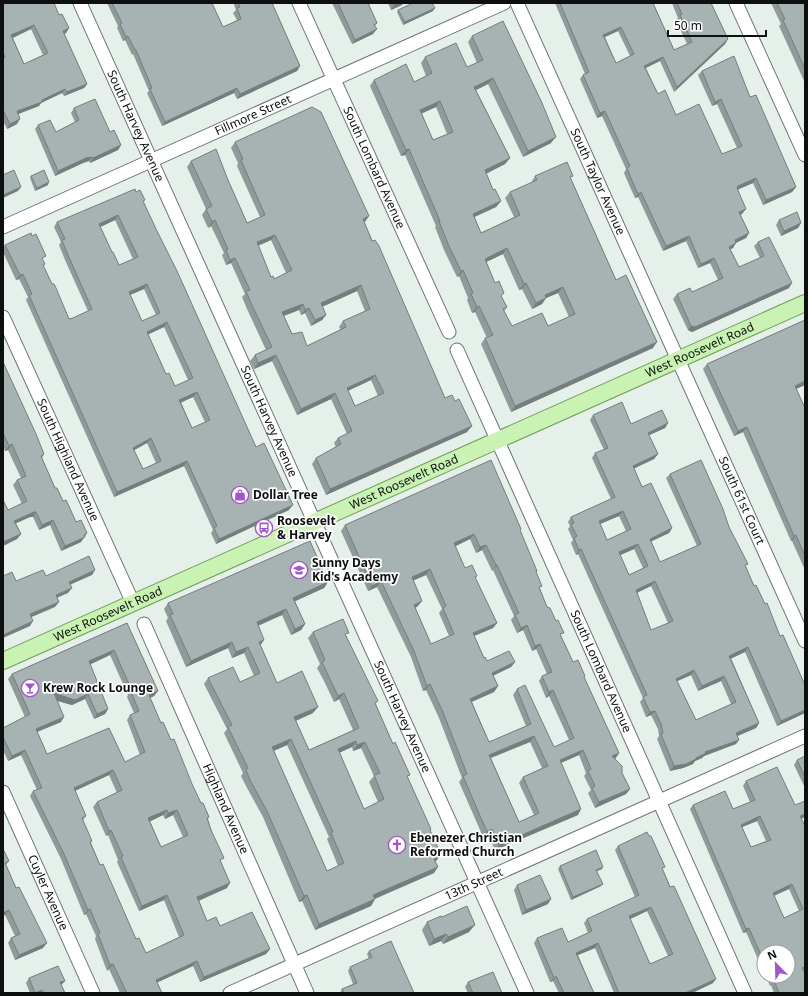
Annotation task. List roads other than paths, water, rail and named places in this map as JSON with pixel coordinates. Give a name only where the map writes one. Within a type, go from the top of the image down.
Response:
[{"type":"main road","name":"West Roosevelt Road","points":[[3,661],[805,303]]},
{"type":"street","name":"South Harvey Avenue","points":[[80,3],[316,522],[527,993]]},
{"type":"street","name":"South Lombard Avenue","points":[[299,3],[449,332]]},
{"type":"street","name":"Fillmore Street","points":[[3,227],[504,3]]},
{"type":"street","name":"South Taylor Avenue","points":[[516,3],[678,360]]},
{"type":"street","points":[[736,3],[805,156]]},
{"type":"street","name":"South Highland Avenue","points":[[3,317],[133,603]]},
{"type":"street","name":"South Lombard Avenue","points":[[457,350],[745,993]]},
{"type":"street","name":"South 61st Court","points":[[678,360],[805,641]]},
{"type":"street","name":"Highland Avenue","points":[[144,624],[307,993]]},
{"type":"street","name":"13th Street","points":[[230,993],[805,736]]},
{"type":"street","name":"Cuyler Avenue","points":[[3,792],[93,993]]},
{"type":"place","name":"Dollar Tree","points":[[240,495]]},
{"type":"place","name":"Roosevelt & Harvey","points":[[264,528]]},
{"type":"place","name":"Sunny Days Kid's Academy","points":[[299,570]]},
{"type":"place","name":"Krew Rock Lounge","points":[[30,688]]},
{"type":"place","name":"Ebenezer Christian Reformed Church","points":[[397,845]]}]
